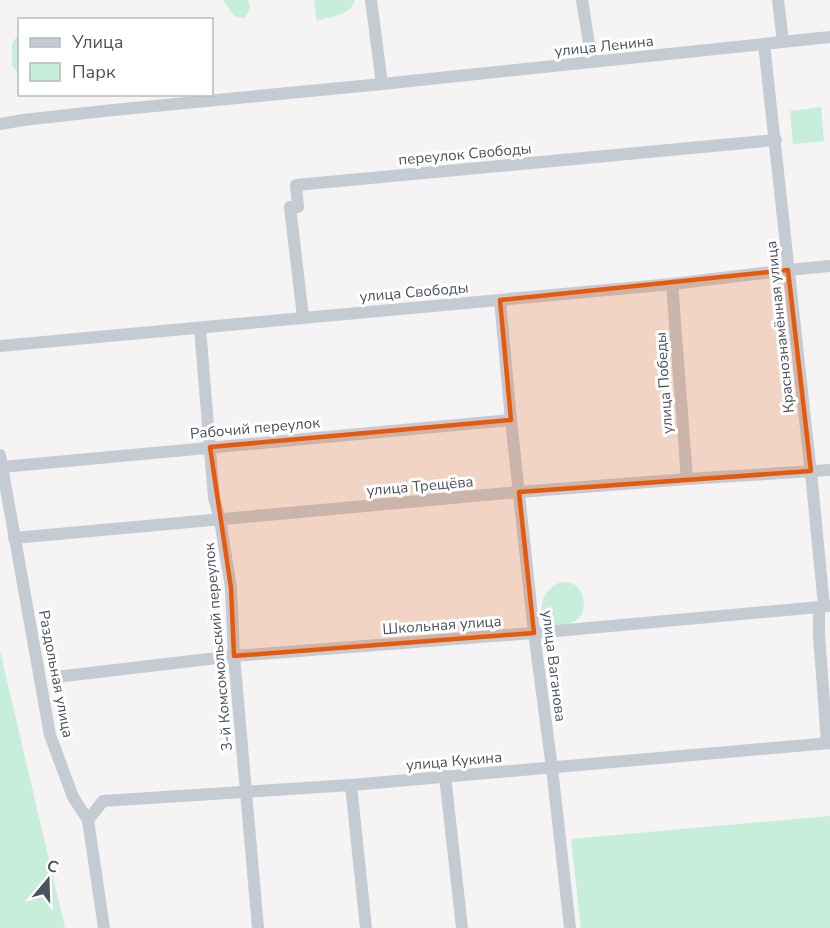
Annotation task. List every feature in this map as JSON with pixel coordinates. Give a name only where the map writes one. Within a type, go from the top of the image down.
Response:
[{"type":"street","points":[[371,0],[382,84]]},
{"type":"street","points":[[582,0],[592,63]]},
{"type":"street","points":[[778,0],[783,42]]},
{"type":"street","name":"улица Ленина","points":[[0,124],[113,110],[830,37]]},
{"type":"street","name":"Краснознамённая улица","points":[[764,44],[824,607],[819,635],[828,743]]},
{"type":"street","name":"переулок Свободы","points":[[303,317],[290,207],[298,207],[296,185],[776,140]]},
{"type":"street","name":"улица Свободы","points":[[0,346],[672,284],[830,266]]},
{"type":"street","name":"улица Победы","points":[[672,284],[687,479]]},
{"type":"street","name":"улица Ваганова","points":[[500,300],[510,420],[570,928]]},
{"type":"street","name":"3-й Комсомольский переулок","points":[[200,328],[214,498],[220,520],[231,588],[234,656],[258,928]]},
{"type":"street","name":"Рабочий переулок","points":[[1,461],[210,447],[510,420]]},
{"type":"street","name":"Раздольная улица","points":[[1,461],[50,735],[73,797],[88,820],[104,928]]},
{"type":"street","name":"улица Трещёва","points":[[14,538],[519,492],[830,470]]},
{"type":"street","name":"Школьная улица","points":[[57,677],[234,656],[534,633],[824,607]]},
{"type":"street","name":"улица Кукина","points":[[88,820],[104,801],[351,785],[828,743]]},
{"type":"street","points":[[445,777],[462,928]]},
{"type":"street","points":[[351,785],[366,928]]},
{"type":"highlighted area","points":[[788,270],[811,471],[519,492],[534,633],[234,656],[231,588],[210,447],[511,420],[500,300]]},
{"type":"green space","points":[[223,0],[247,0],[250,6],[245,18],[234,16]]},
{"type":"green space","points":[[314,0],[355,0],[345,12],[317,21]]},
{"type":"green space","points":[[18,37],[18,72],[12,66],[12,43]]},
{"type":"green space","points":[[821,107],[824,141],[793,144],[790,111]]},
{"type":"green space","points":[[561,582],[571,583],[578,588],[583,596],[584,606],[581,615],[575,621],[556,626],[544,617],[542,605],[550,589]]},
{"type":"green space","points":[[0,651],[65,928],[0,928]]},
{"type":"green space","points":[[830,816],[830,928],[581,928],[571,839]]}]
